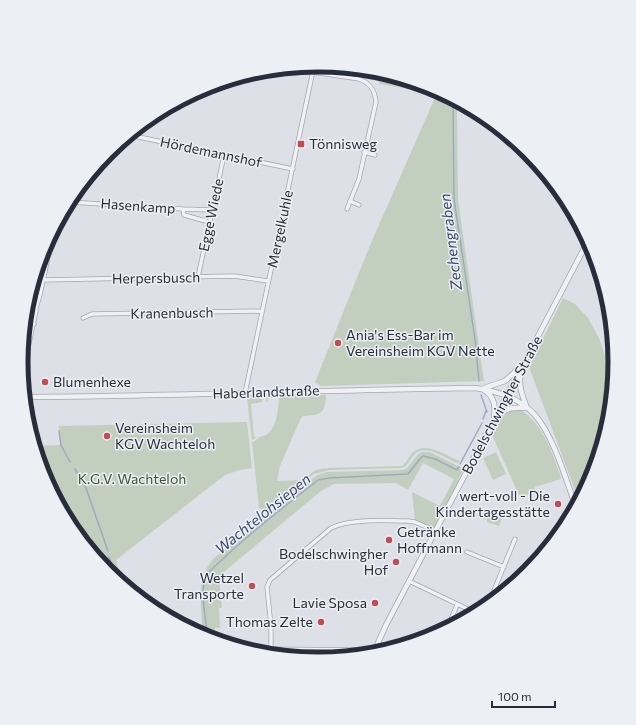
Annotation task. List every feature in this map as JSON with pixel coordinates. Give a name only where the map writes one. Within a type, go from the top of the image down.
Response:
[{"type":"street","name":"Mergelkuhle","points":[[245,393],[313,72]]},
{"type":"street","points":[[314,72],[356,78],[365,81],[371,86],[374,93],[376,102],[359,179],[347,209]]},
{"type":"street","name":"Hördemannshof","points":[[136,136],[293,169]]},
{"type":"street","points":[[364,152],[375,155]]},
{"type":"street","name":"Egge Wiede","points":[[198,276],[224,154]]},
{"type":"street","points":[[350,201],[359,205]]},
{"type":"street","name":"Hasenkamp","points":[[76,202],[212,210]]},
{"type":"street","name":"Hasenkamp","points":[[183,209],[184,215],[209,222]]},
{"type":"street","name":"Bodelschwingher Straße","points":[[375,647],[584,248]]},
{"type":"street","points":[[29,346],[49,255]]},
{"type":"street","name":"Herpersbusch","points":[[43,280],[243,276],[268,280]]},
{"type":"street","name":"Kranenbusch","points":[[83,318],[92,314],[262,311]]},
{"type":"street","points":[[493,421],[495,404],[483,388],[505,381],[523,365]]},
{"type":"street","points":[[523,365],[519,379],[527,408],[540,421],[549,438],[573,500]]},
{"type":"street","name":"Haberlandstraße","points":[[30,397],[245,393],[349,389],[483,388],[507,395],[527,408]]},
{"type":"street","points":[[493,421],[507,409],[514,407],[527,408]]},
{"type":"street","points":[[271,649],[271,626],[267,587],[270,580],[331,528],[353,522],[408,521],[415,522],[435,531]]},
{"type":"street","points":[[492,595],[515,539]]},
{"type":"street","points":[[467,552],[504,567]]},
{"type":"street","points":[[409,581],[469,610]]},
{"type":"street","points":[[450,621],[457,605]]},
{"type":"street","points":[[274,649],[356,650]]},
{"type":"green space","points":[[380,79],[416,90],[379,84]]},
{"type":"green space","points":[[435,98],[457,108],[458,200],[484,381],[321,386],[315,382],[371,243]]},
{"type":"green space","points":[[563,298],[575,304],[588,318],[599,338],[608,364],[606,400],[598,438],[593,456],[576,494],[529,367]]},
{"type":"green space","points":[[326,395],[325,406],[321,412],[314,415],[303,416],[300,420],[280,466],[277,481],[301,480],[316,470],[328,468],[402,466],[412,453],[423,448],[436,450],[460,461],[458,463],[436,453],[424,450],[419,451],[407,465],[401,468],[329,470],[314,474],[271,509],[264,510],[259,508],[252,442],[266,435],[273,428],[279,398],[268,398],[268,402],[266,402],[266,397]]},
{"type":"green space","points":[[262,397],[262,402],[251,404],[254,437],[257,437],[252,440],[247,398]]},
{"type":"green space","points":[[519,409],[540,429],[549,447],[561,479],[535,487],[535,491],[522,497],[519,495],[492,435],[502,416],[509,411]]},
{"type":"green space","name":"K.G.V. Wachteloh","points":[[247,422],[252,468],[225,475],[116,560],[120,575],[100,554],[77,524],[58,491],[43,456],[40,446],[60,445],[59,426]]},
{"type":"green space","points":[[422,452],[430,452],[464,469],[459,478],[456,479],[462,480],[435,531],[415,522],[412,492],[440,506],[454,479],[423,463],[408,490],[396,483],[334,484],[321,491],[219,576],[222,608],[219,608],[220,628],[215,628],[215,633],[202,628],[201,585],[208,566],[214,558],[317,475],[327,472],[403,470],[406,469]]},
{"type":"green space","points":[[496,452],[506,474],[493,480],[483,458]]},
{"type":"green space","points":[[486,508],[492,511],[491,513],[496,515],[498,511],[504,513],[499,526],[487,522],[487,520],[482,518]]},
{"type":"waterway","name":"Zechengraben","points":[[453,106],[454,199],[475,339],[479,381]]},
{"type":"waterway","name":"Wachtelohsiepen","points":[[481,395],[487,412]]},
{"type":"waterway","name":"Wachtelohsiepen","points":[[483,419],[486,411]]},
{"type":"waterway","name":"Wachtelohsiepen","points":[[460,464],[482,423]]},
{"type":"waterway","name":"Wachtelohsiepen","points":[[59,431],[61,445],[70,462]]},
{"type":"waterway","name":"Wachtelohsiepen","points":[[207,630],[203,590],[208,574],[247,537],[318,480],[329,478],[408,474],[423,456],[435,459],[457,470],[459,467]]},
{"type":"waterway","name":"Wachtelohsiepen","points":[[75,469],[86,488],[108,551]]},
{"type":"waterway","name":"Wachtelohsiepen","points":[[109,557],[113,568]]},
{"type":"place","name":"Tönnisweg","points":[[301,144]]},
{"type":"place","name":"Ania's Ess-Bar im Vereinsheim KGV Nette","points":[[338,343]]},
{"type":"place","name":"Blumenhexe","points":[[45,382]]},
{"type":"place","name":"Vereinsheim KGV Wachteloh","points":[[107,436]]},
{"type":"place","name":"wert-voll - Die Kindertagesstätte","points":[[558,504]]},
{"type":"place","name":"Getränke Hoffmann","points":[[389,540]]},
{"type":"place","name":"Bodelschwingher Hof","points":[[396,562]]},
{"type":"place","name":"Wetzel Transporte","points":[[252,586]]},
{"type":"place","name":"Lavie Sposa","points":[[375,603]]},
{"type":"place","name":"Thomas Zelte","points":[[321,622]]}]
